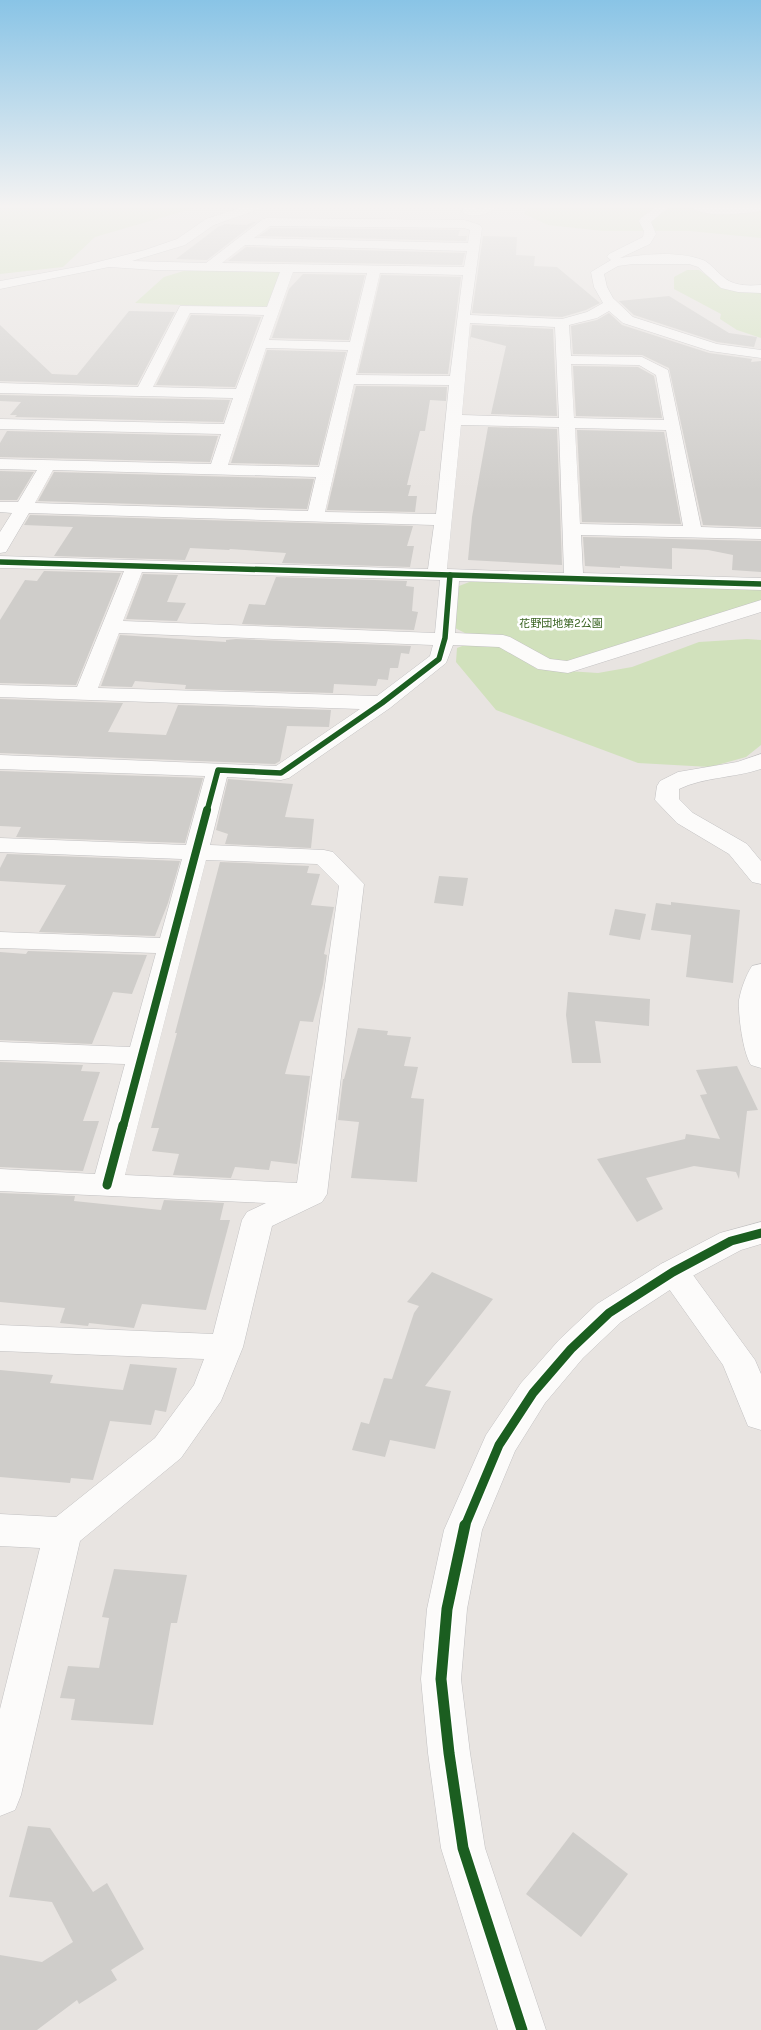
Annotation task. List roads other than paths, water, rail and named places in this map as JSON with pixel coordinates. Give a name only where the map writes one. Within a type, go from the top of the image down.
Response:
[{"type":"street","points":[[218,469],[242,394],[276,302]]},
{"type":"street","points":[[315,517],[366,302]]},
{"type":"street","points":[[0,762],[281,773],[382,703],[439,659],[445,638],[444,520],[465,302]]},
{"type":"street","points":[[608,302],[616,312],[628,320],[715,348],[761,354]]},
{"type":"street","points":[[463,319],[562,323],[592,315],[610,305]]},
{"type":"street","points":[[143,392],[185,309],[272,312]]},
{"type":"street","points":[[562,323],[574,578]]},
{"type":"street","points":[[260,344],[355,346]]},
{"type":"street","points":[[564,360],[642,361],[663,373],[693,532]]},
{"type":"street","points":[[347,379],[457,381]]},
{"type":"street","points":[[0,388],[242,394]]},
{"type":"street","points":[[453,420],[673,425]]},
{"type":"street","points":[[0,424],[231,429]]},
{"type":"street","points":[[0,464],[326,472]]},
{"type":"street","points":[[0,583],[4,557],[23,508],[48,465]]},
{"type":"street","points":[[0,507],[444,520]]},
{"type":"street","points":[[571,529],[761,534]]},
{"type":"street","points":[[4,557],[135,566],[761,584]]},
{"type":"street","points":[[85,694],[135,566]]},
{"type":"street","points":[[111,627],[503,641],[545,665],[568,667],[761,606]]},
{"type":"street","points":[[0,691],[382,703]]},
{"type":"street","points":[[761,761],[741,768],[686,777],[668,786],[667,800],[685,818],[738,848],[761,878]]},
{"type":"street","points":[[107,1185],[198,851],[218,770]]},
{"type":"street","points":[[0,844],[324,857],[352,884],[311,1194]]},
{"type":"street","points":[[0,940],[172,946]]},
{"type":"street","points":[[761,972],[753,1000],[758,1050],[761,1059]]},
{"type":"street","points":[[0,1051],[142,1056]]},
{"type":"street","points":[[0,1180],[311,1194]]},
{"type":"street","points":[[0,1792],[63,1533],[168,1448],[209,1391],[226,1347],[258,1220],[311,1194]]},
{"type":"street","points":[[522,2030],[463,1848],[441,1679],[447,1609],[463,1530],[498,1445],[533,1393],[571,1349],[608,1313],[673,1272],[731,1241],[761,1233]]},
{"type":"street","points":[[673,1272],[738,1360],[761,1416]]},
{"type":"street","points":[[0,1338],[226,1347]]},
{"type":"street","points":[[0,1530],[63,1533]]},
{"type":"park label","name":"花野団地第2公園","points":[[561,623]]}]
